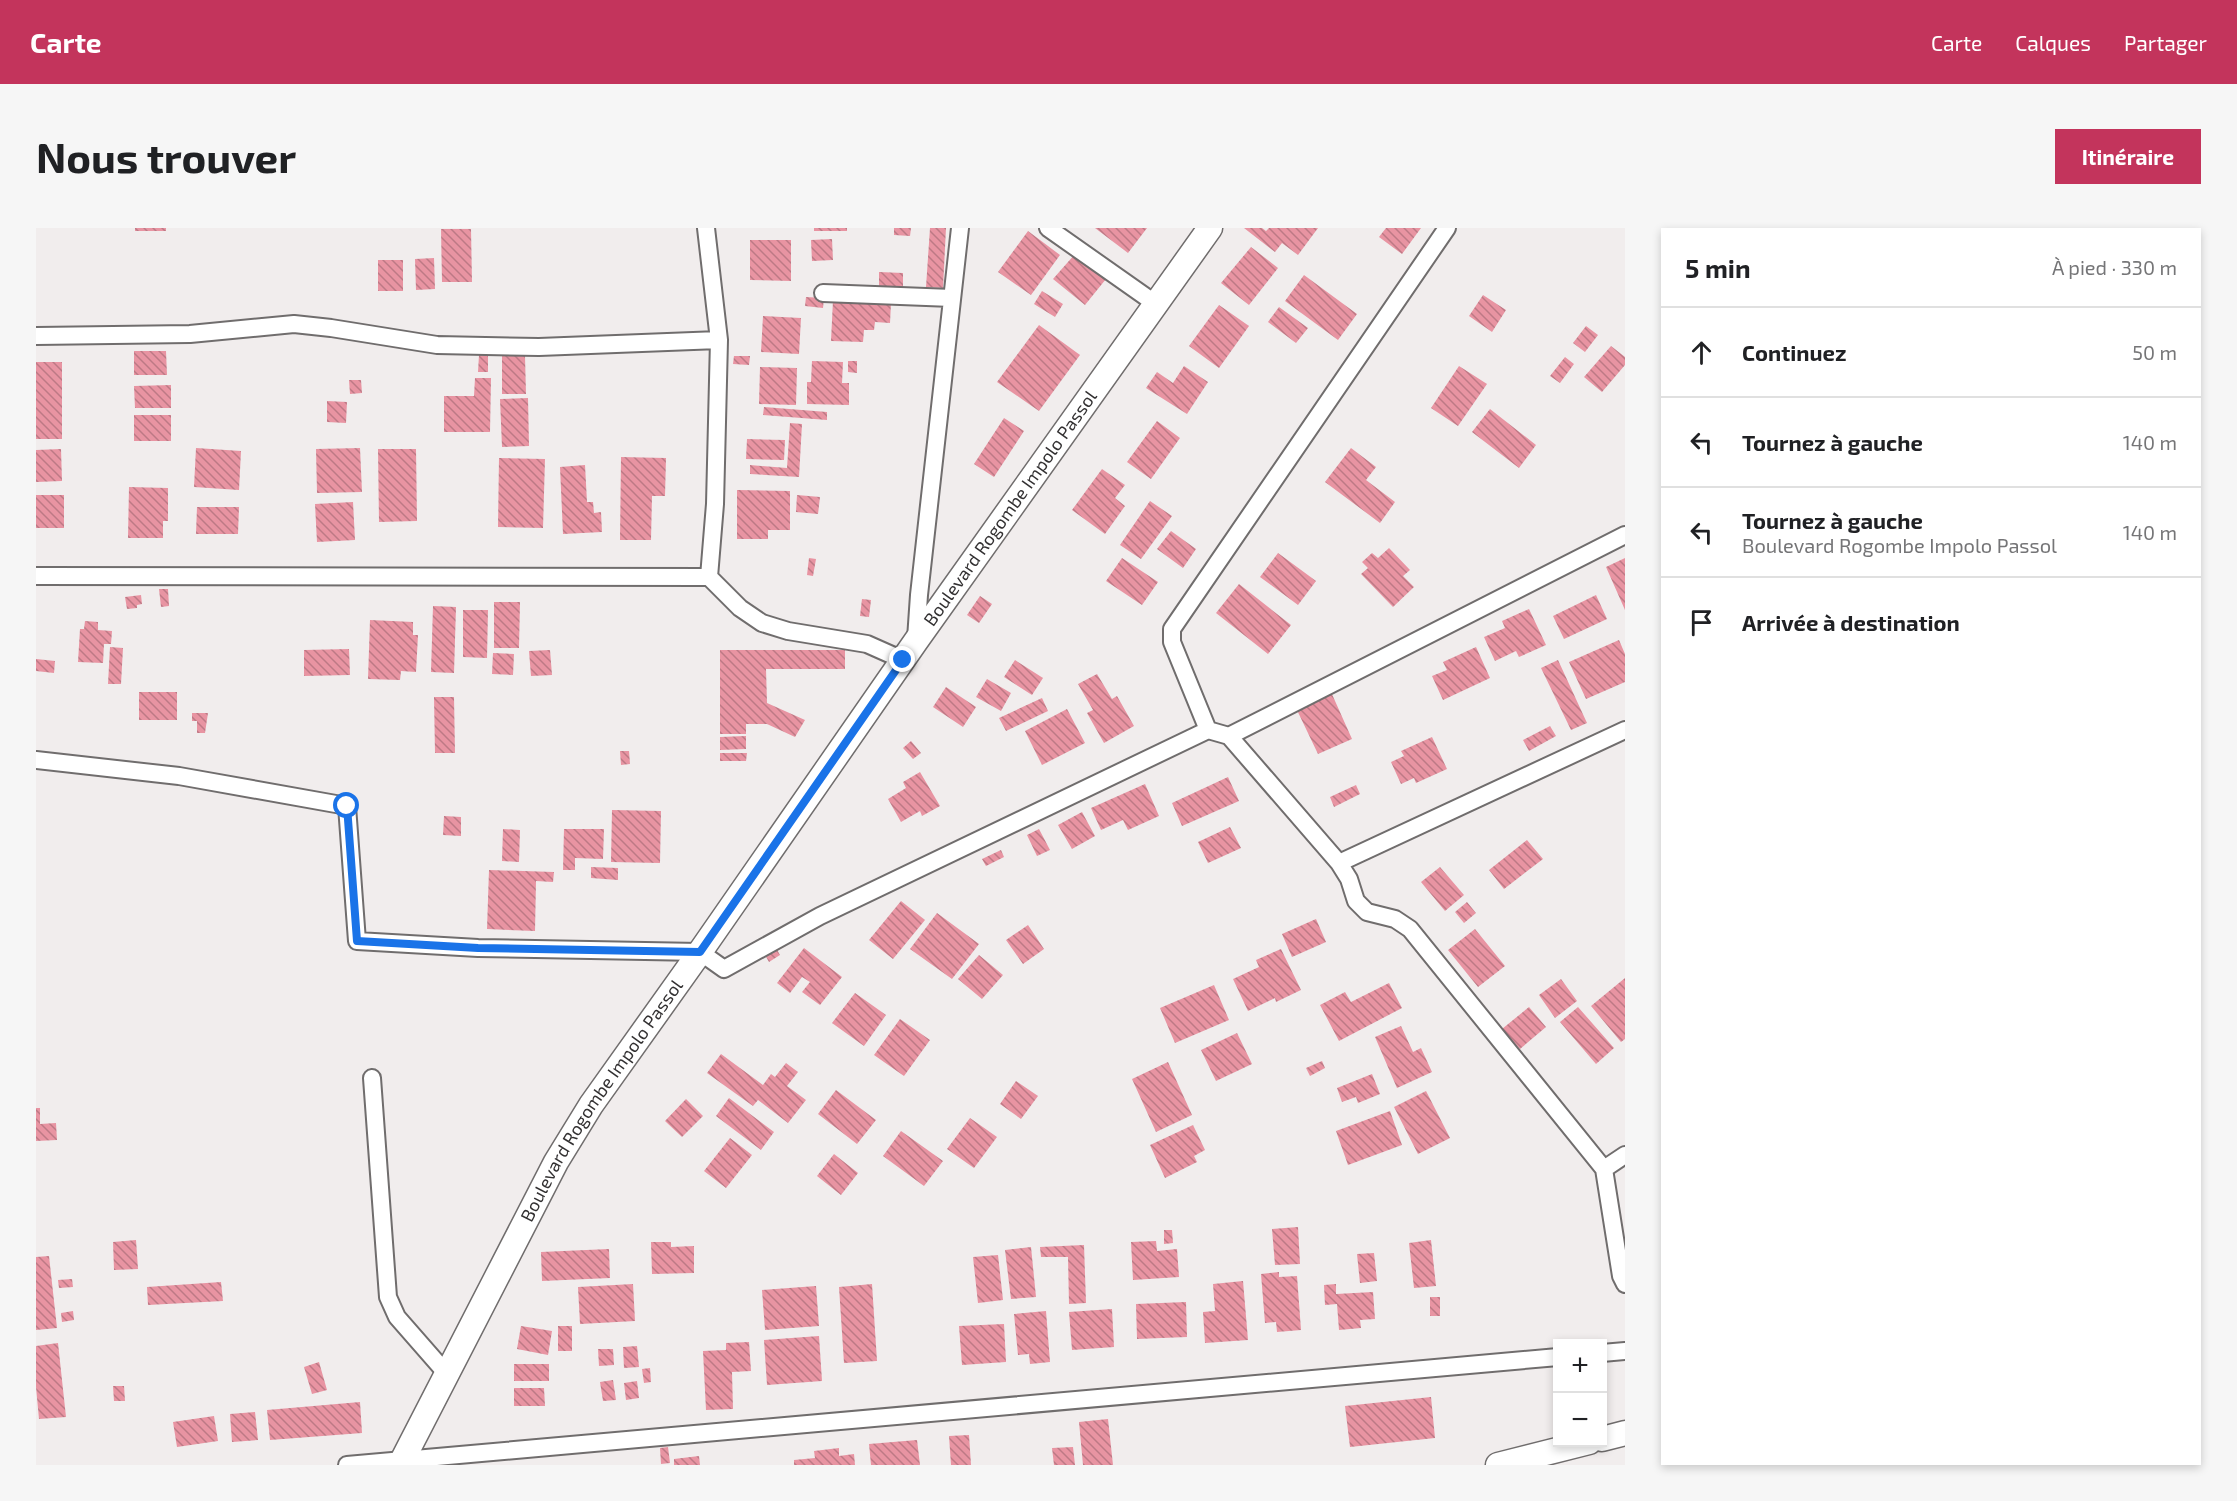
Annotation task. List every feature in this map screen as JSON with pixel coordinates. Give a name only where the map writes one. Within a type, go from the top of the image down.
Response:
[{"type":"street","points":[[706,228],[719,340],[714,504],[709,577]]},
{"type":"street","points":[[36,576],[709,577],[740,608],[762,623],[788,631],[910,650],[919,595],[960,228]]},
{"type":"street","points":[[1048,228],[1156,304]]},
{"type":"street","name":"Boulevard Rogombe Impolo Passol","points":[[401,1463],[556,1162],[591,1105],[1210,228]]},
{"type":"street","points":[[1208,730],[1172,642],[1172,629],[1447,228]]},
{"type":"street","points":[[823,293],[952,298]]},
{"type":"street","points":[[36,336],[190,334],[294,324],[437,345],[539,346],[719,340]]},
{"type":"street","points":[[1228,736],[1625,535]]},
{"type":"street","points":[[36,760],[178,776],[347,806],[357,941],[478,948],[700,952],[724,969],[820,916],[1208,730],[1228,736],[1339,863],[1349,879],[1356,901],[1367,912],[1395,919],[1410,929],[1604,1169],[1625,1284]]},
{"type":"street","points":[[1339,863],[1625,730]]},
{"type":"street","points":[[372,1078],[388,1298],[397,1317],[446,1373]]},
{"type":"street","points":[[1604,1169],[1625,1155]]},
{"type":"street","points":[[1607,1353],[1625,1351]]},
{"type":"street","points":[[347,1465],[401,1463],[1553,1357]]},
{"type":"street","points":[[1607,1438],[1625,1433]]},
{"type":"street","points":[[1498,1465],[1572,1447]]},
{"type":"building","points":[[135,228],[166,228],[166,231],[135,231]]},
{"type":"building","points":[[814,228],[847,228],[847,231],[814,231]]},
{"type":"building","points":[[894,228],[911,228],[910,236],[894,235]]},
{"type":"building","points":[[930,228],[946,228],[943,288],[926,287]]},
{"type":"building","points":[[1095,228],[1147,228],[1128,253]]},
{"type":"building","points":[[1244,228],[1262,228],[1266,231],[1269,228],[1318,228],[1298,255],[1282,243],[1275,252]]},
{"type":"building","points":[[1386,228],[1421,228],[1402,254],[1379,237]]},
{"type":"building","points":[[441,229],[471,229],[472,282],[442,282]]},
{"type":"building","points":[[1028,231],[1060,255],[1031,295],[998,272]]},
{"type":"building","points":[[832,239],[833,260],[812,261],[811,240]]},
{"type":"building","points":[[750,240],[791,240],[791,281],[750,280]]},
{"type":"building","points":[[1251,247],[1278,268],[1249,305],[1221,283]]},
{"type":"building","points":[[1075,254],[1106,279],[1085,305],[1053,279]]},
{"type":"building","points":[[434,258],[435,289],[416,290],[415,259]]},
{"type":"building","points":[[378,260],[403,260],[403,291],[378,291]]},
{"type":"building","points":[[879,272],[903,273],[903,289],[879,289]]},
{"type":"building","points":[[1304,275],[1357,314],[1338,340],[1285,301]]},
{"type":"building","points":[[1042,291],[1063,304],[1055,317],[1034,304]]},
{"type":"building","points":[[1483,295],[1506,310],[1492,332],[1469,316]]},
{"type":"building","points":[[806,297],[824,298],[823,308],[805,306]]},
{"type":"building","points":[[833,300],[891,303],[890,323],[875,322],[874,330],[864,330],[863,342],[831,341]]},
{"type":"building","points":[[1219,305],[1249,326],[1219,368],[1189,346]]},
{"type":"building","points":[[1279,307],[1308,328],[1296,343],[1268,322]]},
{"type":"building","points":[[763,316],[801,318],[799,354],[761,352]]},
{"type":"building","points":[[1039,325],[1080,355],[1039,411],[997,382]]},
{"type":"building","points":[[1586,326],[1598,335],[1585,352],[1573,343]]},
{"type":"building","points":[[1611,346],[1625,357],[1625,365],[1602,392],[1584,377]]},
{"type":"building","points":[[134,351],[166,351],[167,375],[134,375]]},
{"type":"building","points":[[479,355],[488,355],[488,372],[478,372]]},
{"type":"building","points":[[502,356],[525,356],[526,394],[502,394]]},
{"type":"building","points":[[734,356],[750,356],[749,365],[733,364]]},
{"type":"building","points":[[1565,357],[1574,364],[1560,383],[1550,376]]},
{"type":"building","points":[[812,361],[843,362],[842,383],[849,383],[849,405],[807,404],[807,382],[811,382]]},
{"type":"building","points":[[848,361],[857,361],[857,373],[848,372]]},
{"type":"building","points":[[36,362],[62,362],[62,439],[36,439]]},
{"type":"building","points":[[1184,366],[1208,382],[1187,414],[1146,388],[1157,372],[1173,383]]},
{"type":"building","points":[[1459,366],[1487,384],[1458,426],[1431,408]]},
{"type":"building","points":[[760,367],[797,368],[796,405],[759,404]]},
{"type":"building","points":[[475,378],[491,378],[490,432],[444,432],[444,396],[474,396]]},
{"type":"building","points":[[349,380],[361,380],[362,393],[350,394]]},
{"type":"building","points":[[171,385],[171,408],[135,408],[134,386]]},
{"type":"building","points":[[528,398],[529,446],[502,447],[500,399]]},
{"type":"building","points":[[327,401],[347,402],[346,423],[327,422]]},
{"type":"building","points":[[764,407],[827,412],[827,420],[763,415]]},
{"type":"building","points":[[1490,409],[1536,445],[1519,468],[1472,432]]},
{"type":"building","points":[[134,415],[171,415],[171,441],[134,441]]},
{"type":"building","points":[[1004,418],[1024,431],[994,477],[974,464]]},
{"type":"building","points":[[1157,421],[1180,438],[1151,479],[1127,462]]},
{"type":"building","points":[[790,423],[802,424],[799,477],[750,474],[750,465],[787,468]]},
{"type":"building","points":[[747,439],[785,440],[784,460],[746,459]]},
{"type":"building","points":[[196,448],[241,451],[239,490],[194,487]]},
{"type":"building","points":[[360,448],[362,492],[317,493],[316,449]]},
{"type":"building","points":[[1351,448],[1376,467],[1366,480],[1395,502],[1380,523],[1325,482]]},
{"type":"building","points":[[61,449],[62,481],[36,482],[36,450]]},
{"type":"building","points":[[378,449],[416,449],[417,521],[379,522]]},
{"type":"building","points":[[621,457],[666,458],[665,496],[652,496],[651,540],[620,540]]},
{"type":"building","points":[[499,458],[545,459],[543,528],[498,527]]},
{"type":"building","points":[[585,465],[587,502],[593,502],[594,513],[601,512],[602,532],[563,534],[560,467]]},
{"type":"building","points":[[1102,469],[1125,485],[1115,498],[1125,506],[1105,534],[1072,510]]},
{"type":"building","points":[[129,487],[168,488],[168,521],[163,521],[163,538],[128,538]]},
{"type":"building","points":[[737,490],[790,491],[790,530],[768,530],[768,539],[737,539]]},
{"type":"building","points":[[36,495],[64,495],[64,528],[36,528]]},
{"type":"building","points":[[797,495],[820,497],[818,514],[796,512]]},
{"type":"building","points":[[1150,501],[1172,516],[1141,559],[1120,545]]},
{"type":"building","points":[[353,502],[355,540],[317,542],[315,504]]},
{"type":"building","points":[[197,507],[239,507],[238,534],[196,534]]},
{"type":"building","points":[[1171,531],[1196,549],[1183,568],[1157,549]]},
{"type":"building","points":[[1389,548],[1410,570],[1403,576],[1414,587],[1393,607],[1361,574],[1368,568],[1362,562],[1372,553],[1378,558]]},
{"type":"building","points":[[1278,553],[1316,581],[1298,605],[1260,577]]},
{"type":"building","points":[[809,558],[816,559],[813,576],[807,575]]},
{"type":"building","points":[[1122,558],[1158,582],[1142,605],[1106,581]]},
{"type":"building","points":[[1625,558],[1625,610],[1606,567]]},
{"type":"building","points":[[1239,584],[1291,625],[1268,654],[1216,613]]},
{"type":"building","points":[[159,589],[168,589],[169,606],[161,607]]},
{"type":"building","points":[[141,595],[142,604],[137,605],[137,608],[127,609],[125,597]]},
{"type":"building","points":[[1596,595],[1607,619],[1564,639],[1553,616]]},
{"type":"building","points":[[980,596],[992,604],[979,623],[967,615]]},
{"type":"building","points":[[862,599],[871,600],[869,617],[860,616]]},
{"type":"building","points":[[494,602],[520,602],[519,648],[494,648]]},
{"type":"building","points":[[433,606],[456,607],[454,673],[431,672]]},
{"type":"building","points":[[1529,609],[1546,645],[1519,657],[1516,651],[1495,661],[1484,637],[1505,628],[1502,621]]},
{"type":"building","points":[[463,610],[488,610],[487,658],[463,657]]},
{"type":"building","points":[[370,620],[413,622],[413,635],[418,635],[416,672],[401,671],[400,680],[368,679]]},
{"type":"building","points":[[85,621],[98,622],[98,630],[112,631],[111,644],[104,644],[103,663],[78,662],[80,629],[84,629]]},
{"type":"building","points":[[1619,640],[1625,654],[1625,682],[1586,699],[1569,662]]},
{"type":"building","points":[[110,647],[123,648],[121,684],[108,684]]},
{"type":"building","points":[[1476,647],[1490,678],[1443,700],[1432,676],[1447,670],[1443,662]]},
{"type":"building","points":[[349,649],[350,675],[304,676],[304,650]]},
{"type":"building","points":[[550,650],[552,675],[531,676],[529,651]]},
{"type":"building","points":[[720,650],[845,650],[845,669],[766,669],[767,703],[805,720],[795,737],[767,724],[746,724],[746,734],[720,734]]},
{"type":"building","points":[[493,653],[514,654],[513,675],[492,674]]},
{"type":"building","points":[[36,659],[55,661],[54,673],[36,671]]},
{"type":"building","points":[[1015,660],[1043,678],[1032,695],[1004,677]]},
{"type":"building","points":[[1558,660],[1587,723],[1571,730],[1541,668]]},
{"type":"building","points":[[1097,674],[1112,699],[1117,696],[1134,726],[1104,743],[1087,713],[1093,710],[1078,684]]},
{"type":"building","points":[[987,679],[1011,693],[1001,711],[976,697]]},
{"type":"building","points":[[946,687],[976,707],[963,727],[933,707]]},
{"type":"building","points":[[139,692],[177,692],[177,720],[139,720]]},
{"type":"building","points":[[1331,692],[1352,739],[1318,754],[1296,708]]},
{"type":"building","points":[[434,697],[454,697],[455,753],[435,753]]},
{"type":"building","points":[[1042,698],[1048,711],[1006,731],[999,718]]},
{"type":"building","points":[[1067,709],[1085,743],[1042,765],[1025,731]]},
{"type":"building","points":[[192,713],[208,713],[205,733],[197,733],[197,721],[192,721]]},
{"type":"building","points":[[1550,726],[1556,736],[1529,751],[1523,740]]},
{"type":"building","points":[[746,736],[746,749],[720,750],[720,737]]},
{"type":"building","points":[[1432,737],[1447,769],[1416,783],[1414,778],[1401,784],[1391,762],[1404,756],[1401,751]]},
{"type":"building","points":[[911,741],[921,753],[913,759],[903,748]]},
{"type":"building","points":[[620,751],[629,751],[630,764],[621,765]]},
{"type":"building","points":[[720,753],[747,753],[746,761],[720,761]]},
{"type":"building","points":[[920,772],[940,806],[922,816],[920,811],[901,822],[888,799],[906,788],[903,782]]},
{"type":"building","points":[[1228,777],[1239,801],[1182,826],[1172,803]]},
{"type":"building","points":[[1145,784],[1159,816],[1128,830],[1123,820],[1101,830],[1091,808]]},
{"type":"building","points":[[1356,785],[1360,794],[1334,807],[1330,797]]},
{"type":"building","points":[[612,810],[661,811],[660,863],[611,862]]},
{"type":"building","points":[[1082,812],[1095,836],[1072,849],[1058,825]]},
{"type":"building","points":[[444,816],[461,817],[461,836],[443,835]]},
{"type":"building","points":[[1230,827],[1241,848],[1208,863],[1198,842]]},
{"type":"building","points":[[503,829],[520,830],[519,862],[502,861]]},
{"type":"building","points":[[564,829],[604,829],[603,859],[575,858],[575,870],[563,870]]},
{"type":"building","points":[[1039,829],[1050,850],[1037,856],[1027,835]]},
{"type":"building","points":[[1527,840],[1543,859],[1504,889],[1489,870]]},
{"type":"building","points":[[1001,850],[1004,857],[986,866],[982,859]]},
{"type":"building","points":[[591,867],[618,868],[618,880],[591,878]]},
{"type":"building","points":[[1440,867],[1464,895],[1445,911],[1421,882]]},
{"type":"building","points":[[489,870],[554,872],[553,882],[536,881],[535,931],[487,929]]},
{"type":"building","points":[[901,901],[925,920],[893,959],[869,940]]},
{"type":"building","points":[[1467,902],[1476,913],[1464,923],[1455,912]]},
{"type":"building","points":[[937,913],[979,944],[952,979],[910,949]]},
{"type":"building","points":[[1316,919],[1326,942],[1292,957],[1282,934]]},
{"type":"building","points":[[1028,925],[1044,949],[1023,964],[1006,940]]},
{"type":"building","points":[[1475,929],[1505,966],[1478,987],[1448,950]]},
{"type":"building","points":[[776,948],[780,955],[769,962],[765,955]]},
{"type":"building","points":[[804,948],[842,977],[820,1005],[802,992],[810,982],[802,977],[790,993],[777,983]]},
{"type":"building","points":[[1281,949],[1301,990],[1276,1002],[1275,998],[1248,1011],[1233,979],[1259,967],[1256,960]]},
{"type":"building","points":[[979,955],[1003,975],[982,999],[958,979]]},
{"type":"building","points":[[1625,978],[1625,1039],[1621,1042],[1591,1006]]},
{"type":"building","points":[[1561,979],[1577,1001],[1555,1018],[1539,995]]},
{"type":"building","points":[[1389,983],[1402,1008],[1339,1041],[1320,1005],[1345,992],[1351,1002]]},
{"type":"building","points":[[1214,985],[1229,1020],[1175,1043],[1160,1008]]},
{"type":"building","points":[[855,993],[886,1015],[864,1046],[832,1023]]},
{"type":"building","points":[[1529,1007],[1546,1027],[1520,1049],[1502,1029]]},
{"type":"building","points":[[1578,1007],[1614,1048],[1596,1064],[1560,1022]]},
{"type":"building","points":[[900,1019],[930,1040],[904,1076],[874,1055]]},
{"type":"building","points":[[1401,1026],[1413,1052],[1421,1048],[1432,1072],[1397,1088],[1375,1037]]},
{"type":"building","points":[[1237,1033],[1252,1064],[1216,1081],[1201,1050]]},
{"type":"building","points":[[721,1054],[763,1085],[771,1074],[775,1077],[786,1063],[798,1072],[787,1086],[806,1100],[788,1123],[758,1100],[753,1106],[707,1073]]},
{"type":"building","points":[[1322,1061],[1325,1068],[1310,1076],[1306,1068]]},
{"type":"building","points":[[1168,1062],[1192,1115],[1156,1132],[1132,1079]]},
{"type":"building","points":[[1372,1074],[1380,1094],[1358,1103],[1356,1097],[1342,1102],[1337,1088]]},
{"type":"building","points":[[1016,1081],[1038,1096],[1021,1119],[1000,1104]]},
{"type":"building","points":[[836,1090],[876,1120],[857,1144],[818,1114]]},
{"type":"building","points":[[1426,1091],[1450,1138],[1418,1154],[1394,1107]]},
{"type":"building","points":[[729,1098],[774,1132],[761,1150],[716,1116]]},
{"type":"building","points":[[686,1099],[703,1116],[682,1137],[665,1121]]},
{"type":"building","points":[[36,1108],[40,1108],[40,1124],[56,1123],[57,1140],[36,1141]]},
{"type":"building","points":[[1390,1111],[1402,1145],[1348,1165],[1336,1131]]},
{"type":"building","points":[[970,1118],[997,1137],[974,1168],[947,1149]]},
{"type":"building","points":[[1193,1125],[1205,1150],[1194,1156],[1197,1162],[1165,1178],[1150,1145]]},
{"type":"building","points":[[901,1131],[943,1161],[924,1186],[883,1156]]},
{"type":"building","points":[[730,1138],[752,1155],[726,1188],[704,1171]]},
{"type":"building","points":[[834,1154],[858,1173],[841,1195],[817,1176]]},
{"type":"building","points":[[1298,1227],[1300,1264],[1275,1265],[1272,1229]]},
{"type":"building","points":[[1164,1230],[1172,1230],[1173,1243],[1164,1244]]},
{"type":"building","points":[[136,1240],[138,1269],[114,1270],[113,1242]]},
{"type":"building","points":[[1431,1240],[1436,1286],[1414,1288],[1409,1243]]},
{"type":"building","points":[[1156,1241],[1157,1251],[1177,1249],[1179,1277],[1133,1280],[1131,1242]]},
{"type":"building","points":[[651,1242],[671,1242],[671,1247],[694,1246],[694,1273],[652,1274]]},
{"type":"building","points":[[1084,1245],[1086,1303],[1069,1304],[1068,1257],[1041,1257],[1040,1247]]},
{"type":"building","points":[[1031,1247],[1036,1297],[1011,1299],[1005,1250]]},
{"type":"building","points":[[609,1249],[610,1278],[542,1281],[541,1252]]},
{"type":"building","points":[[1374,1253],[1377,1281],[1360,1283],[1357,1254]]},
{"type":"building","points":[[998,1255],[1003,1300],[978,1303],[973,1257]]},
{"type":"building","points":[[49,1256],[57,1328],[36,1330],[36,1257]]},
{"type":"building","points":[[1279,1272],[1279,1277],[1297,1276],[1301,1330],[1277,1332],[1276,1322],[1265,1323],[1261,1274]]},
{"type":"building","points":[[72,1279],[73,1287],[59,1288],[58,1280]]},
{"type":"building","points":[[1243,1281],[1248,1340],[1205,1343],[1203,1312],[1215,1311],[1213,1284]]},
{"type":"building","points":[[221,1282],[223,1301],[148,1305],[147,1287]]},
{"type":"building","points":[[633,1284],[635,1321],[580,1324],[578,1287]]},
{"type":"building","points":[[872,1284],[877,1361],[844,1363],[839,1287]]},
{"type":"building","points":[[1336,1284],[1336,1294],[1373,1292],[1375,1319],[1360,1320],[1361,1328],[1339,1330],[1337,1304],[1325,1305],[1324,1285]]},
{"type":"building","points":[[816,1286],[819,1326],[765,1330],[762,1290]]},
{"type":"building","points":[[1430,1297],[1440,1297],[1440,1316],[1430,1316]]},
{"type":"building","points":[[1186,1302],[1187,1337],[1137,1339],[1136,1304]]},
{"type":"building","points":[[1112,1309],[1114,1347],[1072,1350],[1069,1312]]},
{"type":"building","points":[[73,1311],[74,1320],[62,1322],[61,1313]]},
{"type":"building","points":[[1046,1311],[1050,1362],[1030,1364],[1029,1354],[1018,1355],[1014,1314]]},
{"type":"building","points":[[1004,1324],[1006,1362],[962,1365],[959,1326]]},
{"type":"building","points":[[521,1326],[552,1331],[548,1355],[517,1349]]},
{"type":"building","points":[[558,1326],[572,1326],[572,1351],[558,1351]]},
{"type":"building","points":[[819,1336],[822,1381],[767,1385],[764,1340]]},
{"type":"building","points":[[749,1342],[751,1371],[732,1372],[733,1409],[706,1410],[703,1351],[726,1350],[726,1343]]},
{"type":"building","points":[[58,1343],[66,1417],[39,1419],[36,1346]]},
{"type":"building","points":[[637,1346],[639,1367],[624,1368],[623,1347]]},
{"type":"building","points":[[598,1349],[613,1349],[614,1365],[599,1366]]},
{"type":"building","points":[[319,1362],[327,1390],[312,1394],[304,1367]]},
{"type":"building","points":[[514,1364],[549,1364],[549,1381],[514,1381]]},
{"type":"building","points":[[650,1368],[651,1382],[644,1383],[642,1369]]},
{"type":"building","points":[[613,1380],[616,1400],[603,1401],[600,1382]]},
{"type":"building","points":[[637,1381],[639,1398],[626,1400],[624,1383]]},
{"type":"building","points":[[113,1386],[124,1386],[125,1401],[114,1401]]},
{"type":"building","points":[[514,1388],[544,1388],[545,1406],[514,1406]]},
{"type":"building","points":[[1431,1397],[1435,1438],[1350,1447],[1345,1406]]},
{"type":"building","points":[[360,1402],[362,1433],[270,1440],[267,1410]]},
{"type":"building","points":[[255,1412],[258,1440],[232,1442],[230,1414]]},
{"type":"building","points":[[214,1416],[218,1441],[177,1447],[173,1422]]},
{"type":"building","points":[[1108,1419],[1113,1465],[1083,1465],[1079,1422]]},
{"type":"building","points":[[969,1435],[971,1465],[951,1465],[949,1436]]},
{"type":"building","points":[[917,1440],[920,1465],[871,1465],[869,1444]]},
{"type":"building","points":[[668,1447],[670,1463],[661,1464],[660,1448]]},
{"type":"building","points":[[1073,1447],[1075,1465],[1054,1465],[1052,1448]]},
{"type":"building","points":[[839,1448],[839,1456],[854,1454],[855,1465],[794,1465],[794,1460],[815,1458],[814,1451]]},
{"type":"building","points":[[699,1456],[700,1465],[674,1465],[674,1459]]},
{"type":"route","points":[[347,806],[357,941],[478,948],[700,952],[903,660]]}]
